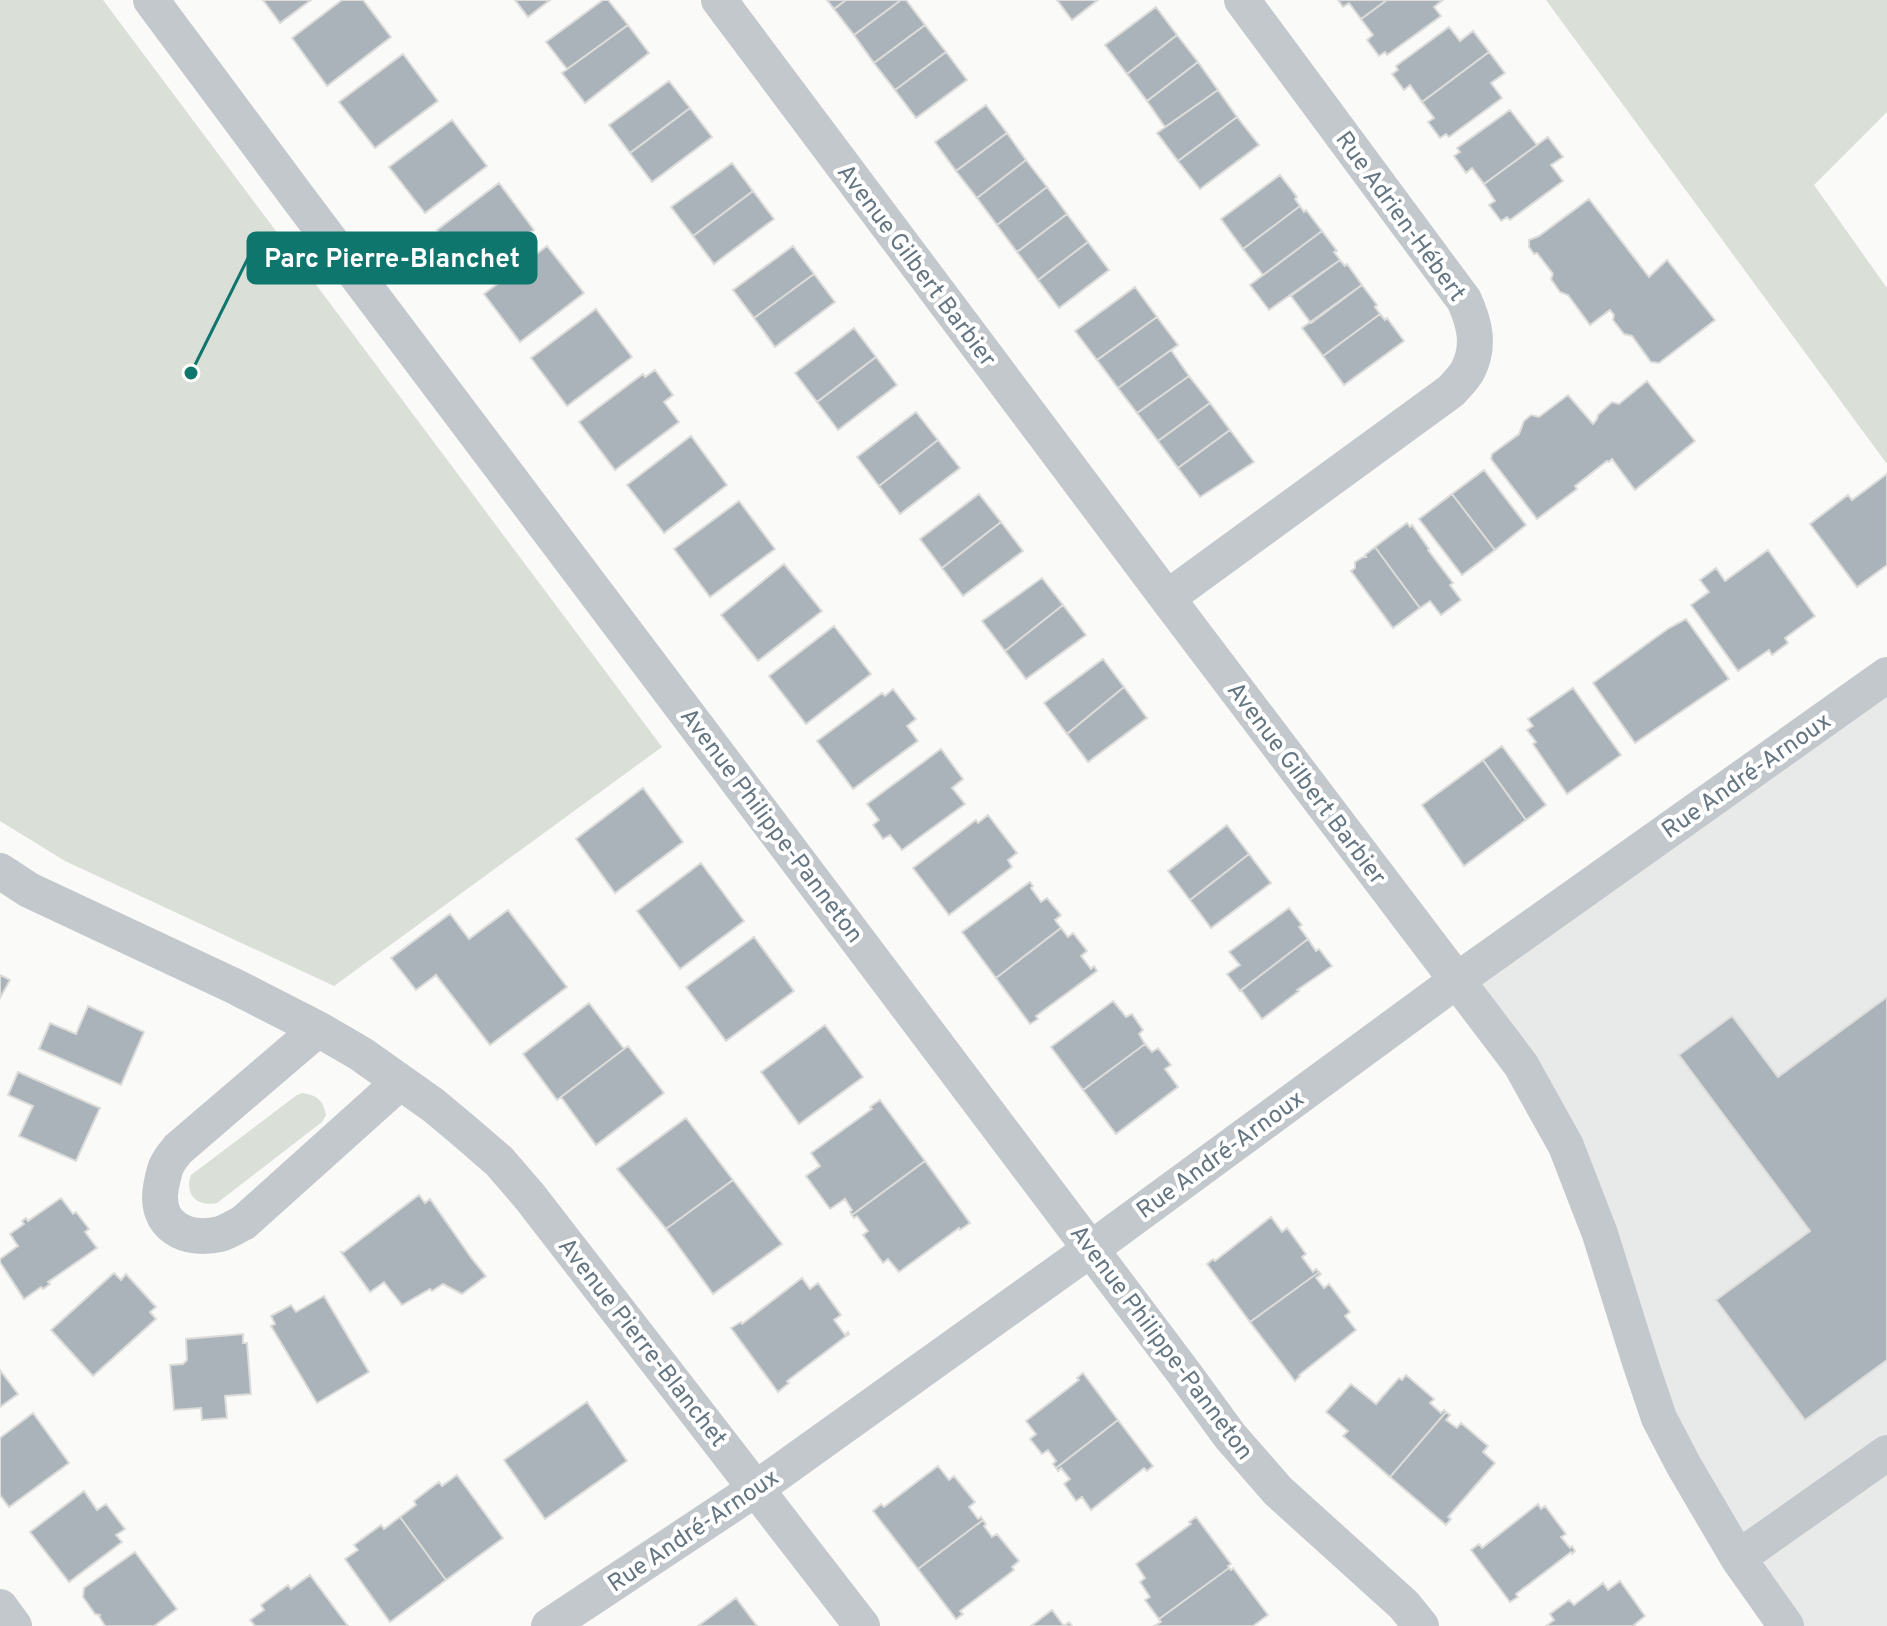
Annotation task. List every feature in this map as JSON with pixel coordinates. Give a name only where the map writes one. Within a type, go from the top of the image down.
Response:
[{"type":"street","name":"Avenue Philippe-Panneton","points":[[151,0],[1230,1436],[1278,1491],[1404,1605],[1421,1626]]},
{"type":"street","name":"Avenue Gilbert Barbier","points":[[719,0],[1521,1065],[1566,1146],[1600,1234],[1659,1418],[1738,1558],[1786,1626]]},
{"type":"street","name":"Rue Adrien-Hébert","points":[[1167,598],[1451,391],[1467,371],[1475,348],[1474,322],[1464,300],[1242,0]]},
{"type":"street","name":"Rue André-Arnoux","points":[[549,1626],[757,1488],[1091,1249],[1456,981],[1887,675]]},
{"type":"street","name":"Avenue Pierre-Blanchet","points":[[0,871],[29,890],[318,1029],[400,1082],[499,1161],[862,1626]]},
{"type":"street","points":[[318,1029],[178,1149],[165,1165],[159,1201],[164,1218],[180,1232],[204,1236],[224,1233],[243,1223],[400,1082]]},
{"type":"street","points":[[1738,1558],[1887,1453]]},
{"type":"street","points":[[0,1607],[14,1626]]},
{"type":"shaded area","points":[[0,0],[103,0],[662,747],[334,986],[65,861],[0,821]]},
{"type":"shaded area","points":[[1546,0],[1887,0],[1887,112],[1814,185],[1887,288],[1887,464]]},
{"type":"shaded area","points":[[1887,675],[1887,1626],[1786,1626],[1738,1558],[1600,1234],[1456,981]]},
{"type":"shaded area","points":[[302,1093],[312,1095],[321,1102],[326,1115],[322,1122],[217,1203],[204,1203],[194,1198],[189,1188],[191,1175]]},
{"type":"building","points":[[263,0],[311,0],[280,23]]},
{"type":"building","points":[[342,0],[363,0],[391,37],[327,86],[292,38]]},
{"type":"building","points":[[515,0],[550,0],[528,17]]},
{"type":"building","points":[[603,0],[608,0],[628,25],[567,69],[546,42]]},
{"type":"building","points":[[827,0],[846,0],[834,9]]},
{"type":"building","points":[[846,0],[901,0],[854,35],[834,9]]},
{"type":"building","points":[[901,0],[906,0],[925,25],[874,63],[854,35]]},
{"type":"building","points":[[1057,0],[1098,0],[1072,20]]},
{"type":"building","points":[[1338,0],[1387,0],[1361,19],[1349,3],[1343,7]]},
{"type":"building","points":[[1387,0],[1443,0],[1434,7],[1441,16],[1387,55],[1385,52],[1379,56],[1367,40],[1373,35],[1361,19]]},
{"type":"building","points":[[1156,7],[1177,35],[1127,74],[1105,45]]},
{"type":"building","points":[[628,25],[649,53],[585,103],[562,73]]},
{"type":"building","points":[[925,25],[946,52],[895,90],[874,63]]},
{"type":"building","points":[[1449,27],[1460,41],[1473,31],[1489,52],[1422,102],[1410,85],[1404,90],[1392,74],[1398,70],[1396,66]]},
{"type":"building","points":[[1177,35],[1198,62],[1147,101],[1127,74]]},
{"type":"building","points":[[946,52],[967,80],[916,118],[895,90]]},
{"type":"building","points":[[1489,52],[1505,73],[1491,83],[1502,98],[1449,137],[1446,134],[1440,138],[1428,122],[1434,118],[1422,102]]},
{"type":"building","points":[[403,54],[438,101],[375,148],[339,102]]},
{"type":"building","points":[[1198,62],[1218,90],[1165,127],[1147,101]]},
{"type":"building","points":[[669,81],[690,108],[630,153],[609,125]]},
{"type":"building","points":[[1218,90],[1237,117],[1178,161],[1157,133]]},
{"type":"building","points":[[986,105],[1007,133],[956,171],[935,142]]},
{"type":"building","points":[[690,108],[712,137],[652,182],[630,153]]},
{"type":"building","points":[[1510,110],[1537,145],[1484,184],[1472,168],[1466,173],[1454,156],[1460,152],[1457,148]]},
{"type":"building","points":[[1237,117],[1259,145],[1200,189],[1178,161]]},
{"type":"building","points":[[452,120],[487,166],[425,213],[389,167]]},
{"type":"building","points":[[1007,133],[1026,160],[977,198],[956,171]]},
{"type":"building","points":[[1548,137],[1563,157],[1551,165],[1563,181],[1510,220],[1507,217],[1501,221],[1489,205],[1495,201],[1484,184]]},
{"type":"building","points":[[1026,160],[1047,187],[997,225],[977,198]]},
{"type":"building","points":[[732,163],[753,191],[693,236],[671,207]]},
{"type":"building","points":[[1280,175],[1300,206],[1243,249],[1221,219]]},
{"type":"building","points":[[499,183],[534,230],[473,277],[437,230]]},
{"type":"building","points":[[1047,187],[1067,214],[1017,252],[997,225]]},
{"type":"building","points":[[753,191],[774,219],[714,264],[693,236]]},
{"type":"building","points":[[1589,199],[1649,277],[1667,260],[1715,320],[1659,363],[1651,362],[1632,336],[1624,334],[1613,320],[1610,310],[1590,325],[1568,295],[1560,292],[1551,279],[1553,274],[1529,247],[1529,240]]},
{"type":"building","points":[[1300,206],[1322,231],[1263,275],[1243,249]]},
{"type":"building","points":[[1067,214],[1088,242],[1038,280],[1017,252]]},
{"type":"building","points":[[1322,231],[1340,260],[1269,310],[1250,285]]},
{"type":"building","points":[[1088,242],[1109,270],[1059,308],[1038,280]]},
{"type":"building","points":[[547,246],[584,293],[520,342],[484,294]]},
{"type":"building","points":[[793,246],[814,274],[754,318],[733,290]]},
{"type":"building","points":[[1340,260],[1345,266],[1347,264],[1362,285],[1311,323],[1291,296]]},
{"type":"building","points":[[814,274],[835,302],[775,347],[754,318]]},
{"type":"building","points":[[1362,285],[1380,314],[1323,356],[1302,328]]},
{"type":"building","points":[[1135,287],[1157,317],[1097,360],[1075,331]]},
{"type":"building","points":[[596,309],[632,357],[567,406],[531,358]]},
{"type":"building","points":[[1380,314],[1385,320],[1387,318],[1404,341],[1344,385],[1323,356]]},
{"type":"building","points":[[1157,317],[1178,345],[1118,388],[1097,360]]},
{"type":"building","points":[[854,328],[876,357],[817,402],[795,373]]},
{"type":"building","points":[[1171,350],[1189,376],[1137,413],[1118,388]]},
{"type":"building","points":[[876,357],[897,385],[838,430],[817,402]]},
{"type":"building","points":[[655,370],[673,395],[664,402],[679,422],[615,470],[579,422],[643,374],[645,377]]},
{"type":"building","points":[[1189,376],[1210,403],[1158,441],[1137,413]]},
{"type":"building","points":[[1647,381],[1695,441],[1635,490],[1612,459],[1607,461],[1575,486],[1577,489],[1537,519],[1491,459],[1492,454],[1519,434],[1524,421],[1531,415],[1539,417],[1568,395],[1593,424],[1612,402],[1619,404]]},
{"type":"building","points":[[1210,403],[1230,430],[1178,468],[1158,441]]},
{"type":"building","points":[[916,412],[938,440],[879,486],[857,457]]},
{"type":"building","points":[[1230,430],[1254,462],[1200,497],[1178,468]]},
{"type":"building","points":[[691,436],[727,485],[664,533],[627,485]]},
{"type":"building","points":[[938,440],[960,468],[900,514],[879,486]]},
{"type":"building","points":[[1484,470],[1526,525],[1495,550],[1452,494]]},
{"type":"building","points":[[1887,474],[1887,565],[1857,587],[1810,524],[1848,495],[1852,500]]},
{"type":"building","points":[[979,494],[1001,522],[942,568],[920,539]]},
{"type":"building","points":[[1452,494],[1495,550],[1462,575],[1419,519]]},
{"type":"building","points":[[739,501],[775,549],[710,597],[674,549]]},
{"type":"building","points":[[1001,522],[1023,551],[963,596],[942,568]]},
{"type":"building","points":[[1407,523],[1410,527],[1412,525],[1453,583],[1450,585],[1461,600],[1441,615],[1430,601],[1420,608],[1375,547]]},
{"type":"building","points":[[1375,547],[1420,608],[1393,628],[1351,571],[1355,568],[1355,562],[1366,557]]},
{"type":"building","points":[[1768,550],[1815,616],[1785,638],[1788,643],[1772,655],[1769,650],[1738,671],[1691,605],[1709,592],[1700,580],[1716,568],[1725,581]]},
{"type":"building","points":[[784,564],[822,611],[758,661],[721,615]]},
{"type":"building","points":[[1042,578],[1063,605],[1005,651],[982,621]]},
{"type":"building","points":[[1063,605],[1086,635],[1026,679],[1005,651]]},
{"type":"building","points":[[1686,619],[1729,679],[1635,743],[1593,683]]},
{"type":"building","points":[[834,626],[871,674],[806,724],[769,676]]},
{"type":"building","points":[[1103,659],[1124,687],[1067,734],[1044,703]]},
{"type":"building","points":[[1124,687],[1147,718],[1088,762],[1067,734]]},
{"type":"building","points":[[1573,688],[1621,755],[1567,794],[1527,730],[1533,726],[1528,719]]},
{"type":"building","points":[[893,689],[916,719],[907,726],[918,741],[853,789],[817,741],[882,693],[885,696]]},
{"type":"building","points":[[1502,746],[1546,805],[1526,820],[1483,760]]},
{"type":"building","points":[[941,749],[963,779],[952,788],[965,804],[902,850],[890,835],[883,839],[873,825],[879,820],[867,804]]},
{"type":"building","points":[[1483,760],[1526,820],[1464,866],[1422,805]]},
{"type":"building","points":[[643,788],[683,842],[615,893],[576,839]]},
{"type":"building","points":[[988,815],[1017,853],[1008,860],[1012,867],[949,915],[913,868],[976,820],[978,823]]},
{"type":"building","points":[[1227,825],[1249,854],[1190,900],[1168,871]]},
{"type":"building","points":[[1249,854],[1271,883],[1211,928],[1190,900]]},
{"type":"building","points":[[701,863],[744,921],[680,969],[637,911]]},
{"type":"building","points":[[1030,882],[1041,902],[1047,898],[1061,915],[1055,920],[1061,928],[996,978],[962,932]]},
{"type":"building","points":[[1289,908],[1308,939],[1240,991],[1227,974],[1240,965],[1229,952]]},
{"type":"building","points":[[508,910],[567,987],[490,1045],[436,975],[416,990],[391,958],[450,914],[469,939]]},
{"type":"building","points":[[1061,928],[1068,937],[1073,933],[1087,951],[1081,956],[1091,969],[1094,966],[1097,971],[1036,1016],[1038,1019],[1030,1024],[996,978]]},
{"type":"building","points":[[754,937],[794,991],[726,1041],[686,987]]},
{"type":"building","points":[[1308,939],[1332,966],[1262,1019],[1241,990]]},
{"type":"building","points":[[0,975],[10,980],[0,998]]},
{"type":"building","points":[[1887,997],[1887,1360],[1805,1420],[1716,1300],[1810,1231],[1679,1055],[1732,1016],[1778,1077]]},
{"type":"building","points":[[1113,1001],[1126,1017],[1132,1014],[1143,1030],[1139,1034],[1145,1044],[1083,1090],[1051,1047]]},
{"type":"building","points":[[589,1003],[624,1049],[557,1100],[523,1054]]},
{"type":"building","points":[[88,1006],[144,1032],[121,1085],[39,1049],[50,1023],[76,1034]]},
{"type":"building","points":[[825,1025],[863,1077],[799,1124],[761,1072]]},
{"type":"building","points":[[1145,1044],[1152,1052],[1158,1048],[1171,1065],[1165,1069],[1178,1087],[1116,1134],[1083,1090]]},
{"type":"building","points":[[628,1046],[664,1093],[596,1145],[561,1097]]},
{"type":"building","points":[[18,1072],[100,1108],[76,1161],[19,1136],[33,1106],[8,1095]]},
{"type":"building","points":[[880,1100],[925,1161],[852,1215],[845,1199],[830,1209],[806,1176],[820,1166],[811,1153]]},
{"type":"building","points":[[686,1118],[733,1180],[666,1229],[617,1169]]},
{"type":"building","points":[[925,1161],[970,1223],[899,1272],[888,1259],[883,1263],[863,1235],[868,1231],[857,1216],[854,1218],[852,1215]]},
{"type":"building","points":[[733,1180],[782,1244],[713,1294],[666,1229]]},
{"type":"building","points":[[419,1195],[425,1203],[430,1199],[486,1276],[462,1294],[443,1284],[402,1305],[384,1282],[370,1292],[341,1252]]},
{"type":"building","points":[[61,1198],[89,1229],[85,1232],[97,1248],[48,1282],[50,1284],[43,1289],[41,1287],[24,1299],[0,1259],[18,1246],[10,1234],[24,1224],[22,1221],[26,1218],[28,1221]]},
{"type":"building","points":[[1271,1217],[1282,1232],[1287,1228],[1306,1254],[1302,1257],[1313,1272],[1316,1269],[1319,1272],[1250,1322],[1207,1264]]},
{"type":"building","points":[[1319,1272],[1321,1274],[1316,1278],[1324,1288],[1329,1284],[1350,1312],[1345,1316],[1356,1330],[1295,1381],[1250,1322]]},
{"type":"building","points":[[114,1273],[121,1280],[126,1274],[156,1307],[150,1312],[156,1319],[93,1376],[51,1330]]},
{"type":"building","points":[[802,1278],[810,1289],[818,1283],[841,1315],[834,1320],[845,1335],[849,1334],[787,1381],[789,1383],[778,1392],[731,1328],[742,1324]]},
{"type":"building","points":[[324,1296],[369,1372],[317,1403],[271,1326],[275,1324],[271,1316],[291,1305],[296,1312]]},
{"type":"building","points":[[243,1334],[243,1343],[247,1343],[251,1394],[225,1396],[227,1418],[202,1420],[201,1408],[174,1410],[170,1365],[183,1364],[187,1360],[186,1339]]},
{"type":"building","points":[[0,1370],[18,1394],[0,1407]]},
{"type":"building","points":[[1083,1373],[1118,1420],[1056,1468],[1053,1464],[1056,1461],[1048,1450],[1042,1454],[1030,1439],[1036,1434],[1026,1421],[1079,1380],[1077,1378]]},
{"type":"building","points":[[1406,1375],[1434,1399],[1430,1403],[1441,1413],[1446,1412],[1390,1477],[1343,1436],[1348,1431],[1326,1412],[1351,1384],[1376,1404],[1399,1378],[1402,1380]]},
{"type":"building","points":[[587,1402],[627,1461],[545,1519],[504,1460]]},
{"type":"building","points":[[1446,1412],[1450,1415],[1446,1420],[1457,1428],[1461,1423],[1488,1446],[1483,1452],[1495,1463],[1448,1517],[1451,1519],[1446,1525],[1390,1477]]},
{"type":"building","points":[[33,1413],[69,1463],[9,1507],[0,1495],[0,1438]]},
{"type":"building","points":[[1118,1420],[1153,1466],[1147,1471],[1144,1468],[1091,1510],[1082,1497],[1076,1501],[1064,1484],[1070,1479],[1061,1468],[1058,1471],[1056,1468]]},
{"type":"building","points":[[938,1466],[949,1480],[954,1476],[975,1502],[969,1507],[978,1519],[981,1517],[983,1520],[918,1569],[873,1511],[881,1504],[884,1507]]},
{"type":"building","points":[[457,1475],[503,1538],[446,1580],[400,1517],[416,1505],[414,1501],[439,1482],[442,1486]]},
{"type":"building","points":[[84,1491],[97,1510],[106,1504],[125,1529],[116,1535],[122,1542],[69,1582],[30,1532]]},
{"type":"building","points":[[1538,1504],[1541,1509],[1545,1506],[1566,1534],[1561,1537],[1575,1551],[1516,1594],[1518,1597],[1510,1602],[1471,1550],[1479,1544],[1482,1548]]},
{"type":"building","points":[[400,1517],[446,1580],[390,1622],[345,1559],[358,1550],[354,1545],[381,1525],[384,1529]]},
{"type":"building","points":[[1196,1517],[1231,1564],[1159,1619],[1145,1600],[1150,1597],[1140,1582],[1145,1578],[1136,1564],[1191,1524],[1189,1522]]},
{"type":"building","points":[[983,1520],[992,1537],[997,1534],[1019,1561],[1012,1567],[1014,1570],[960,1611],[963,1614],[956,1619],[918,1569]]},
{"type":"building","points":[[135,1552],[177,1609],[154,1626],[105,1626],[100,1615],[95,1614],[83,1597],[84,1588]]},
{"type":"building","points":[[1233,1568],[1268,1615],[1253,1626],[1154,1626],[1161,1622],[1159,1619]]},
{"type":"building","points":[[310,1575],[348,1626],[255,1626],[250,1620],[264,1610],[261,1605],[288,1585],[291,1589]]},
{"type":"building","points":[[1620,1581],[1645,1616],[1635,1626],[1546,1626],[1554,1620],[1550,1614],[1569,1600],[1574,1605],[1603,1583],[1608,1590]]},
{"type":"building","points":[[736,1598],[757,1626],[698,1626]]},
{"type":"building","points":[[1052,1610],[1064,1626],[1031,1626]]},
{"type":"place","name":"Parc Pierre-Blanchet","points":[[191,373]]}]
